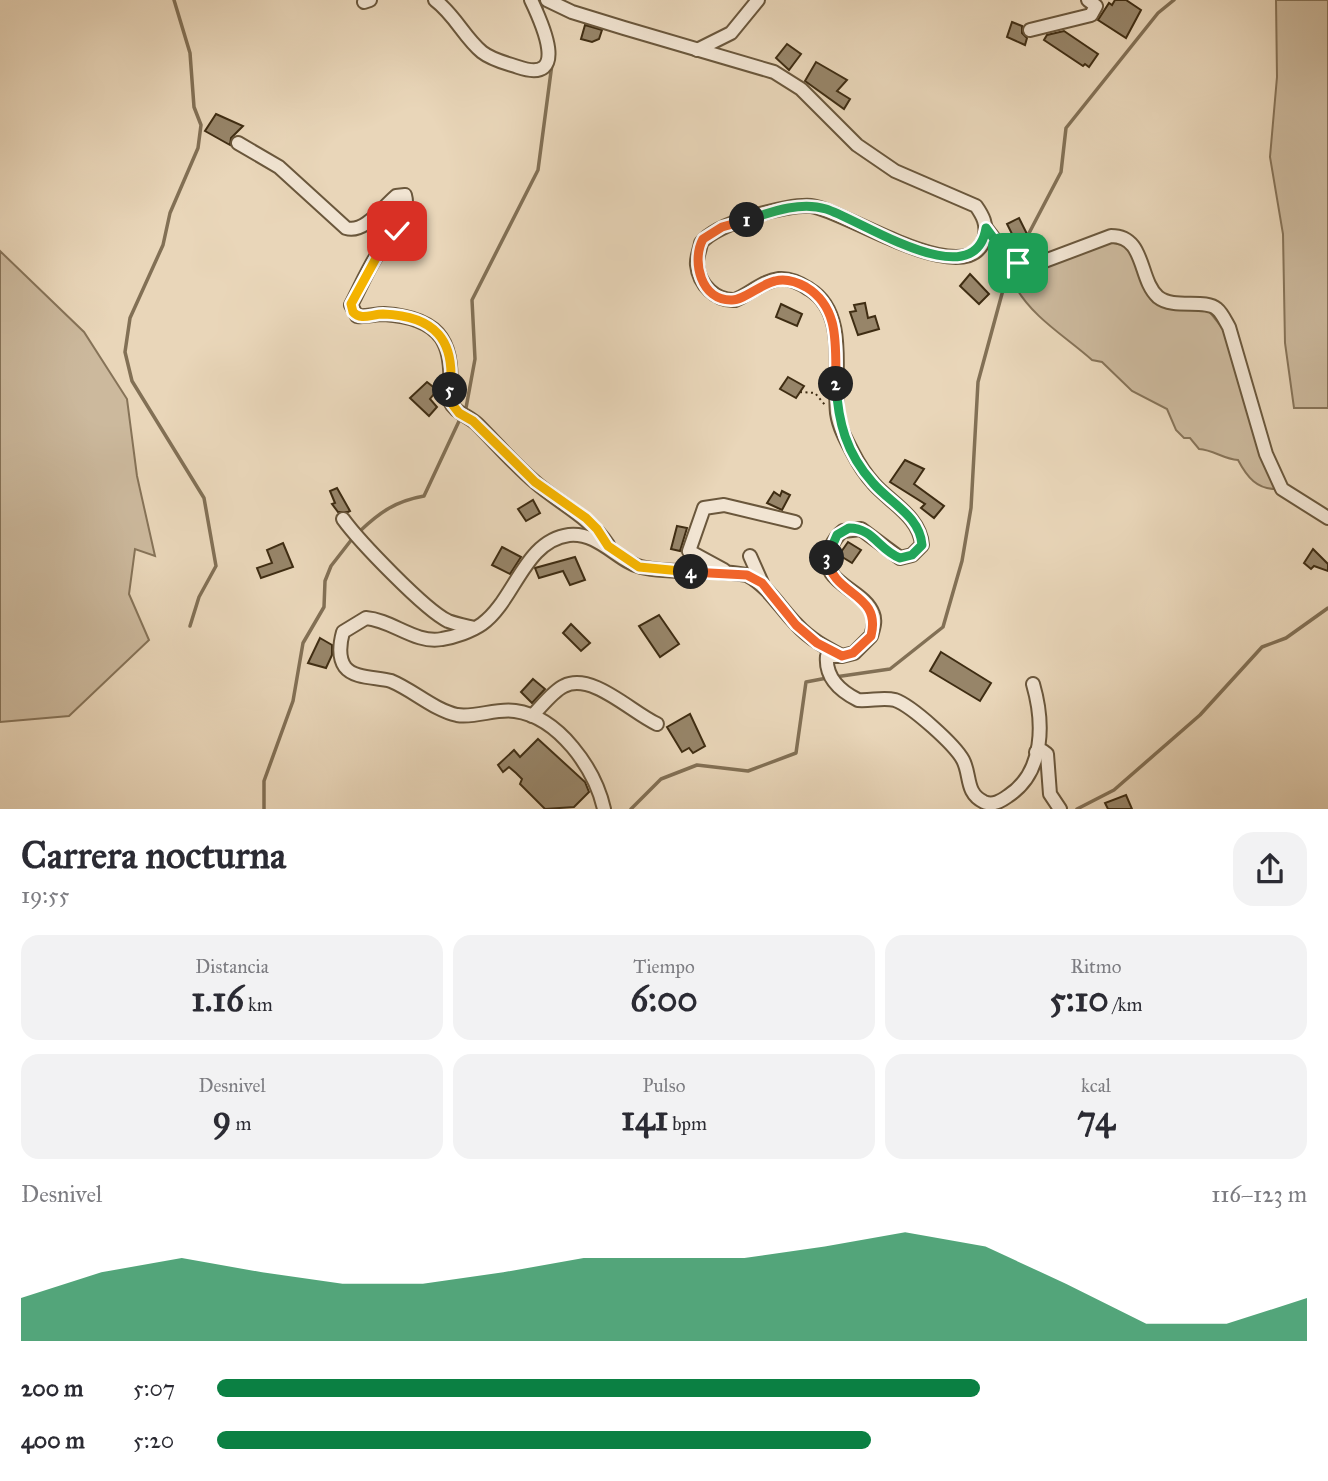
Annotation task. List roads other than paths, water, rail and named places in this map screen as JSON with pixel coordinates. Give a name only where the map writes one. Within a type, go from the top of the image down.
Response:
[{"type":"street","points":[[435,0],[451,12],[481,51],[529,71],[545,64],[550,54],[549,43],[531,0]]},
{"type":"street","points":[[547,0],[572,12],[774,72],[801,89],[858,145],[895,171],[976,206],[983,216],[986,228],[984,240],[979,249],[967,257],[952,257],[910,247],[827,209],[796,206],[722,227],[703,239],[697,264],[701,279],[713,293],[728,300],[735,300],[763,284],[779,279],[797,282],[814,292],[828,310],[836,333],[838,420],[854,456],[873,483],[918,527],[922,545],[912,555],[900,558],[861,529],[849,528],[837,535],[827,557],[831,572],[840,584],[867,604],[873,614],[874,623],[871,636],[853,653],[827,656],[828,672],[836,684],[858,700],[881,698],[903,704],[963,759],[970,789],[984,802],[995,804],[1025,782],[1031,773],[1041,711],[1033,684]]},
{"type":"street","points":[[697,50],[731,33],[758,0]]},
{"type":"street","points":[[1030,30],[1091,15],[1096,6],[1088,0]]},
{"type":"street","points":[[238,143],[279,167],[351,230],[362,227],[396,196],[405,195],[406,206],[397,231],[381,249],[351,304],[353,312],[363,317],[382,314],[405,317],[430,326],[445,341],[452,370],[449,400],[451,404],[459,413],[473,421],[535,482],[586,518],[608,546]]},
{"type":"street","points":[[986,228],[1014,260],[1034,265],[1111,236],[1120,236],[1134,246],[1158,297],[1171,303],[1215,307],[1229,327],[1266,454],[1282,489],[1328,518]]},
{"type":"street","points":[[731,573],[690,551],[704,508],[724,505],[795,522]]},
{"type":"street","points":[[343,519],[432,610],[448,620],[475,629]]},
{"type":"street","points":[[604,809],[595,782],[577,753],[560,734],[532,716],[516,711],[492,710],[466,716],[456,715],[388,680],[352,673],[345,667],[340,654],[343,632],[361,619],[372,618],[412,635],[437,639],[475,629],[485,622],[506,598],[524,569],[551,541],[571,535],[608,546],[639,567],[747,575],[762,583]]},
{"type":"street","points":[[750,556],[762,583],[796,625],[817,643],[842,656]]},
{"type":"street","points":[[532,716],[564,686],[581,682],[600,687],[638,716],[657,724]]},
{"type":"street","points":[[1036,752],[1043,751],[1047,754],[1050,794],[1060,809]]},
{"type":"waterway","points":[[174,0],[190,53],[194,107],[201,125],[198,148],[170,213],[163,245],[130,318],[125,352],[132,381],[204,498],[216,566],[199,597],[190,626]]},
{"type":"waterway","points":[[1017,256],[1061,172],[1066,128],[1158,13],[1174,0]]},
{"type":"waterway","points":[[541,2],[543,15]]},
{"type":"waterway","points":[[466,408],[475,359],[472,300],[538,170],[552,64]]},
{"type":"waterway","points":[[835,677],[890,669],[943,627],[962,561],[971,508],[978,382],[1006,279],[1014,263]]},
{"type":"waterway","points":[[360,531],[389,508],[424,496],[460,419]]},
{"type":"waterway","points":[[264,809],[264,781],[293,701],[303,643],[324,607],[325,581],[331,566],[352,539]]},
{"type":"waterway","points":[[1077,809],[1114,790],[1200,715],[1262,647],[1286,638],[1328,608]]},
{"type":"waterway","points":[[631,809],[661,779],[697,765],[748,771],[796,753],[806,682],[827,678]]}]
